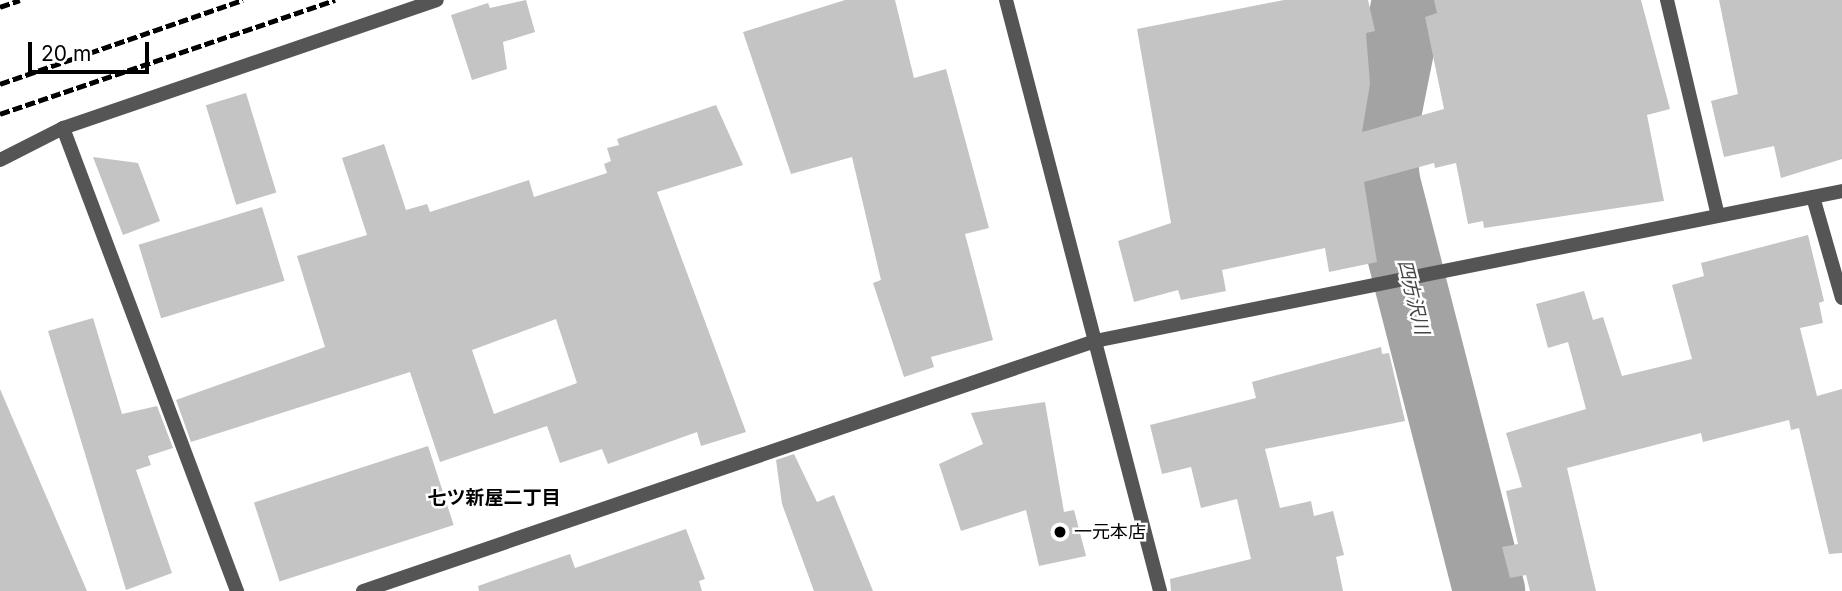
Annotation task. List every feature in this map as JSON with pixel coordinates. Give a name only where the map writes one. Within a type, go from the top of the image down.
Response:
[{"type":"street","points":[[0,160],[63,128],[437,0]]},
{"type":"street","points":[[1006,0],[1160,591]]},
{"type":"street","points":[[1667,0],[1718,215]]},
{"type":"street","points":[[63,128],[237,591]]},
{"type":"street","points":[[363,591],[1095,341],[1842,191]]},
{"type":"street","points":[[1813,197],[1842,298]]},
{"type":"building","points":[[526,0],[535,32],[503,42],[507,69],[472,80],[451,15],[488,3],[490,8]]},
{"type":"building","points":[[845,0],[895,0],[914,78],[946,69],[989,228],[965,234],[993,340],[931,357],[934,367],[904,377],[873,283],[881,280],[852,157],[791,174],[743,32]]},
{"type":"building","points":[[1284,0],[1368,0],[1375,31],[1366,33],[1370,84],[1362,132],[1444,109],[1425,17],[1437,13],[1434,0],[1641,0],[1670,109],[1647,115],[1664,201],[1484,228],[1483,221],[1468,224],[1456,163],[1435,168],[1434,163],[1364,182],[1377,262],[1329,272],[1325,248],[1222,270],[1226,291],[1181,300],[1178,290],[1134,302],[1118,241],[1171,223],[1137,29]]},
{"type":"building","points":[[1719,0],[1842,0],[1842,159],[1781,178],[1774,146],[1724,157],[1711,101],[1738,94]]},
{"type":"building","points":[[246,93],[276,192],[236,205],[206,105]]},
{"type":"building","points":[[716,105],[743,165],[657,192],[746,432],[701,446],[697,432],[608,464],[602,449],[560,463],[547,426],[440,462],[410,372],[191,442],[176,400],[325,347],[297,256],[367,235],[342,158],[384,144],[406,210],[427,204],[430,212],[529,180],[534,197],[607,173],[604,164],[611,161],[607,148],[619,145],[617,139]],"holes":[[[556,319],[577,383],[494,414],[472,350]]]},
{"type":"building","points":[[93,157],[138,163],[160,221],[123,235]]},
{"type":"building","points":[[262,207],[285,281],[161,318],[139,245]]},
{"type":"building","points":[[1808,235],[1824,301],[1819,303],[1823,323],[1800,328],[1817,396],[1842,389],[1842,553],[1829,554],[1799,428],[1791,430],[1789,420],[1703,442],[1701,433],[1567,468],[1596,591],[1530,591],[1526,575],[1510,578],[1502,547],[1518,544],[1506,491],[1522,487],[1506,433],[1586,409],[1568,342],[1548,348],[1536,304],[1584,291],[1593,320],[1603,317],[1622,376],[1692,359],[1672,285],[1704,276],[1701,263]]},
{"type":"building","points":[[93,318],[122,414],[157,406],[173,448],[148,456],[151,465],[136,470],[172,573],[126,590],[48,331]]},
{"type":"building","points":[[1381,347],[1382,354],[1389,353],[1405,421],[1265,449],[1280,508],[1311,501],[1314,516],[1333,511],[1344,555],[1336,557],[1343,591],[1171,591],[1170,579],[1251,559],[1237,499],[1201,508],[1191,467],[1162,474],[1150,425],[1256,398],[1252,382]]},
{"type":"building","points":[[0,389],[87,591],[0,591]]},
{"type":"building","points":[[1045,402],[1064,512],[1074,510],[1086,556],[1039,566],[1026,510],[961,531],[939,464],[983,444],[971,413]]},
{"type":"building","points":[[428,446],[454,525],[280,581],[254,503]]},
{"type":"building","points":[[794,454],[817,502],[834,495],[873,591],[814,591],[782,504],[776,460]]},
{"type":"building","points":[[686,529],[705,579],[699,581],[702,591],[479,591],[478,586],[570,554],[575,568]]},
{"type":"waterway","name":"四方沢川","points":[[1408,0],[1380,140],[1384,181],[1489,591]]},
{"type":"railway","points":[[0,7],[20,0]]},
{"type":"railway","points":[[0,84],[243,0]]},
{"type":"railway","points":[[0,114],[335,0]]},
{"type":"place","name":"一元本店","points":[[1060,532]]},
{"type":"district","name":"七ツ新屋二丁目","points":[[494,498]]}]
